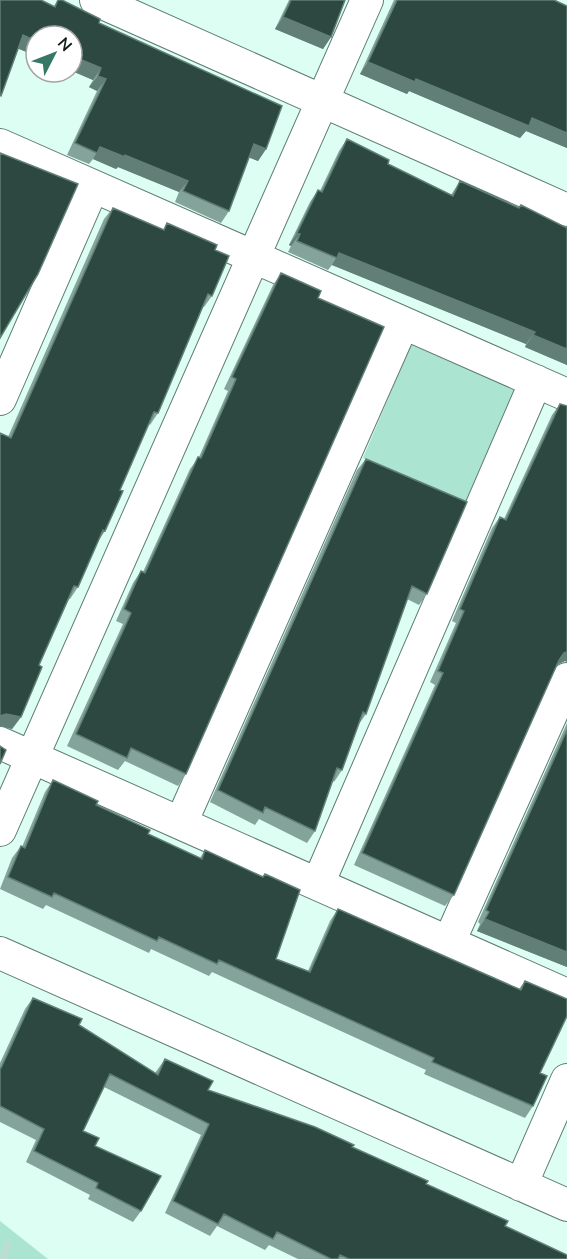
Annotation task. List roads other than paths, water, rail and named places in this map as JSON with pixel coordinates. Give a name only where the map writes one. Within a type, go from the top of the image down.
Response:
[{"type":"street","points":[[96,0],[567,210]]},
{"type":"street","points":[[0,830],[368,0]]},
{"type":"street","points":[[0,145],[567,395]]},
{"type":"street","points":[[0,399],[93,186]]},
{"type":"street","points":[[181,823],[403,323]]},
{"type":"street","points":[[318,884],[537,381]]},
{"type":"street","points":[[449,942],[567,679]]},
{"type":"street","points":[[0,742],[567,995]]},
{"type":"street","points":[[0,953],[567,1205]]},
{"type":"street","points":[[521,1185],[567,1080]]},
{"type":"tunnel","points":[[0,1257],[6,1259]]}]
